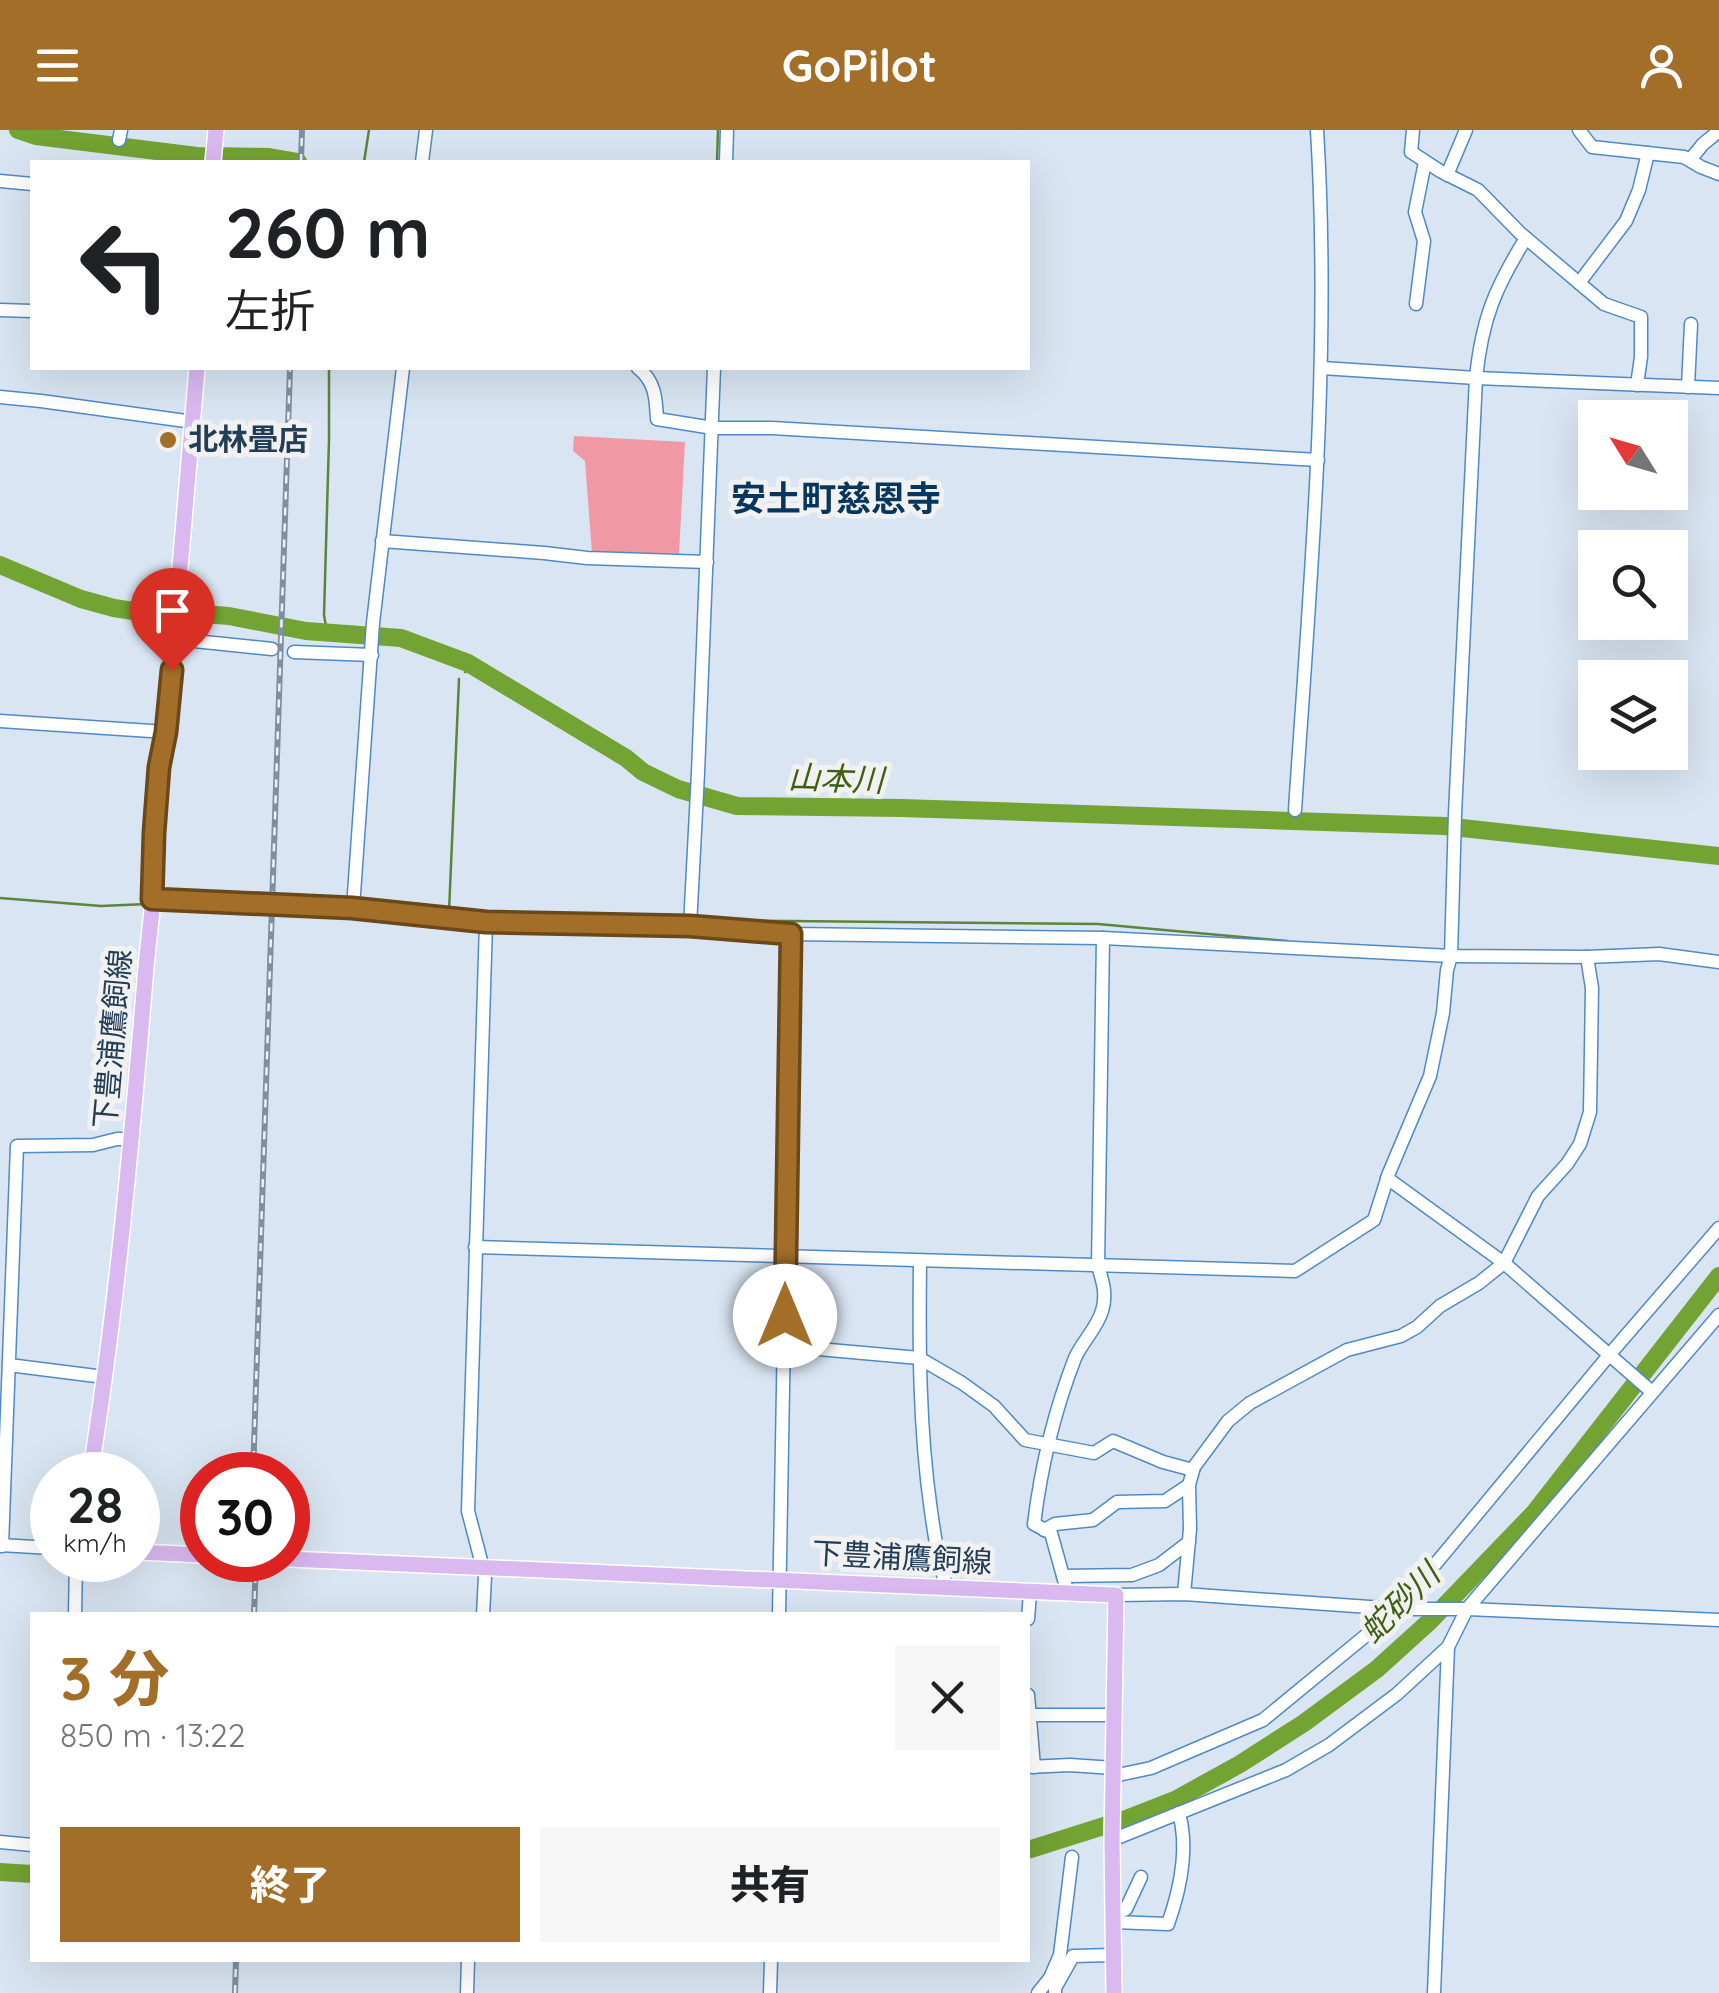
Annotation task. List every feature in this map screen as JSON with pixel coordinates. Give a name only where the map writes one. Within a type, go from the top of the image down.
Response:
[{"type":"main road","points":[[214,158],[216,130]]},
{"type":"main road","name":"下豊浦鷹飼線","points":[[93,1452],[132,1139],[152,899],[157,784],[166,732],[197,370]]},
{"type":"main road","name":"下豊浦鷹飼線","points":[[310,1560],[1116,1594]]},
{"type":"main road","points":[[1114,1993],[1116,1594]]},
{"type":"street","points":[[422,160],[426,130]]},
{"type":"street","points":[[726,160],[727,130]]},
{"type":"street","points":[[1295,810],[1322,368],[1317,130]]},
{"type":"street","points":[[1413,130],[1411,152],[1478,190],[1526,238],[1604,304],[1641,317],[1637,385]]},
{"type":"street","points":[[1448,175],[1466,130]]},
{"type":"street","points":[[1579,130],[1592,148],[1684,156],[1719,174]]},
{"type":"street","points":[[1690,160],[1719,132]]},
{"type":"street","points":[[1580,283],[1626,221],[1648,153]]},
{"type":"street","points":[[1416,304],[1424,240],[1414,212],[1425,162]]},
{"type":"street","points":[[0,181],[30,184]]},
{"type":"street","points":[[475,1247],[1296,1270],[1374,1220],[1387,1178],[1430,1076],[1451,956],[1476,378],[1488,313],[1526,238]]},
{"type":"street","points":[[0,310],[30,311]]},
{"type":"street","points":[[1688,387],[1691,324]]},
{"type":"street","points":[[1322,368],[1719,388]]},
{"type":"street","points":[[352,908],[374,623],[403,370]]},
{"type":"street","points":[[640,370],[656,394],[657,418],[712,428],[772,428],[1318,460]]},
{"type":"street","points":[[690,926],[714,370]]},
{"type":"street","points":[[0,398],[193,422]]},
{"type":"street","points":[[382,541],[587,558],[707,562]]},
{"type":"street","points":[[175,633],[272,649]]},
{"type":"street","points":[[294,652],[372,652]]},
{"type":"street","points":[[0,721],[166,732]]},
{"type":"street","points":[[152,899],[352,908],[486,922],[690,926],[791,934],[1102,938],[1451,956],[1586,958],[1658,954],[1719,962]]},
{"type":"street","points":[[484,1612],[484,1568],[468,1510],[486,922]]},
{"type":"street","points":[[779,1612],[791,934]]},
{"type":"street","points":[[1068,1594],[1051,1533],[1034,1524],[1040,1475],[1058,1405],[1077,1354],[1102,1315],[1106,1292],[1098,1266],[1102,938]]},
{"type":"street","points":[[1184,1594],[1189,1542],[1188,1485],[1212,1439],[1250,1403],[1347,1350],[1402,1336],[1504,1263],[1538,1196],[1580,1144],[1590,1112],[1592,988],[1586,958]]},
{"type":"street","points":[[30,1547],[1,1546],[17,1146],[93,1145],[117,1138],[132,1139]]},
{"type":"street","points":[[1387,1178],[1504,1263],[1652,1392]]},
{"type":"street","points":[[1114,1714],[1030,1715],[1031,1767],[1070,1765],[1113,1772],[1151,1768],[1264,1720],[1398,1610],[1719,1228]]},
{"type":"street","points":[[920,1261],[919,1358],[925,1470],[939,1566],[947,1588]]},
{"type":"street","points":[[1112,1840],[1286,1770],[1330,1745],[1398,1694],[1448,1647],[1467,1609],[1718,1316]]},
{"type":"street","points":[[785,1346],[919,1358],[994,1406],[1025,1440],[1094,1453],[1113,1440],[1163,1462],[1193,1470]]},
{"type":"street","points":[[9,1366],[104,1377]]},
{"type":"street","points":[[1044,1530],[1056,1524],[1093,1520],[1116,1502],[1165,1501],[1188,1485]]},
{"type":"street","points":[[1189,1542],[1159,1565],[1132,1576],[1116,1594],[1184,1594],[1398,1610],[1467,1609],[1719,1620]]},
{"type":"street","points":[[1062,1576],[1132,1576]]},
{"type":"street","points":[[75,1612],[76,1582]]},
{"type":"street","points":[[1029,1612],[1030,1592]]},
{"type":"street","points":[[1434,1993],[1448,1647]]},
{"type":"street","points":[[1113,1918],[1168,1924],[1182,1864],[1184,1832],[1179,1813]]},
{"type":"street","points":[[0,1842],[30,1845]]},
{"type":"street","points":[[1038,1993],[1060,1956],[1072,1857]]},
{"type":"street","points":[[1113,1918],[1126,1909],[1140,1877]]},
{"type":"street","points":[[1055,1993],[1073,1956],[1113,1955]]},
{"type":"street","points":[[467,1993],[468,1962]]},
{"type":"street","points":[[770,1993],[771,1962]]},
{"type":"shaded area","points":[[574,436],[685,442],[679,554],[592,553],[585,461],[573,451]]},
{"type":"waterway","points":[[18,130],[36,136],[197,156],[286,160]]},
{"type":"waterway","points":[[364,160],[369,130]]},
{"type":"waterway","points":[[717,160],[718,130]]},
{"type":"waterway","points":[[327,632],[324,615],[329,370]]},
{"type":"waterway","name":"山本川","points":[[0,565],[81,599],[114,608],[159,615],[229,616],[306,631],[401,638],[468,663],[643,772],[678,789],[737,806],[1444,826],[1719,856]]},
{"type":"waterway","points":[[465,672],[468,663]]},
{"type":"waterway","points":[[459,679],[449,912],[682,918]]},
{"type":"waterway","points":[[0,898],[101,906],[147,904]]},
{"type":"waterway","points":[[697,920],[1098,924],[1287,941]]},
{"type":"waterway","name":"蛇砂川","points":[[1030,1849],[1175,1800],[1304,1723],[1377,1669],[1430,1621],[1534,1513],[1719,1276]]},
{"type":"waterway","name":"蛇砂川","points":[[0,1872],[30,1874]]},
{"type":"railway","points":[[301,160],[302,130]]},
{"type":"railway","points":[[254,1452],[290,370]]},
{"type":"railway","points":[[254,1612],[255,1582]]},
{"type":"railway","points":[[235,1993],[236,1962]]},
{"type":"place","name":"北林畳店","points":[[168,440]]},
{"type":"district","name":"安土町慈恩寺","points":[[836,499]]},
{"type":"route","points":[[172,670],[159,767],[152,899],[352,908],[486,922],[690,926],[791,934],[785,1316]]}]
